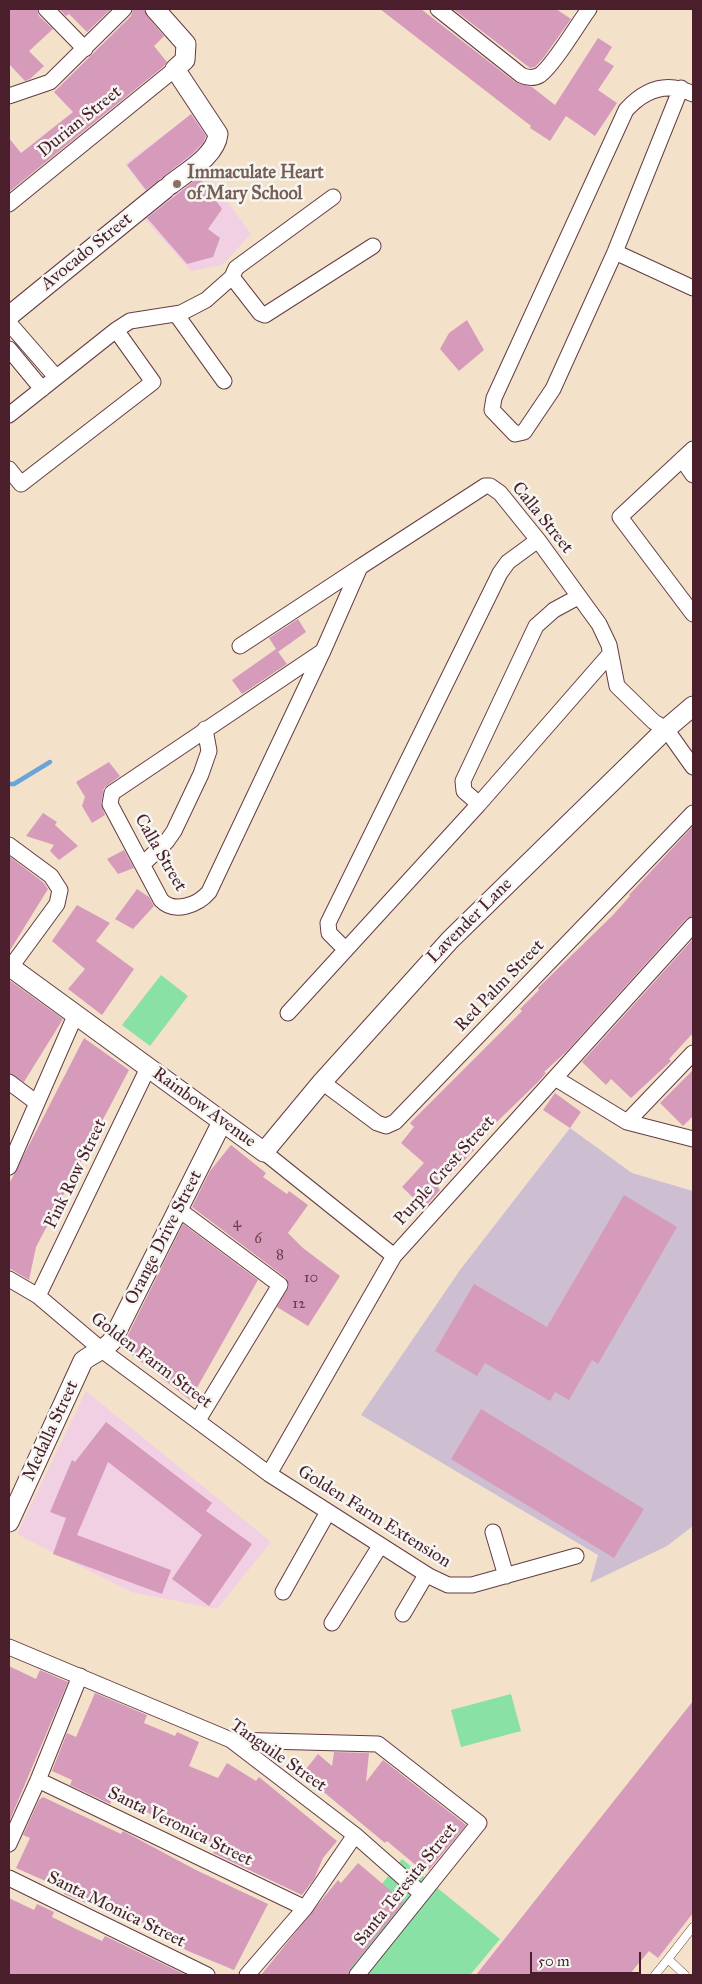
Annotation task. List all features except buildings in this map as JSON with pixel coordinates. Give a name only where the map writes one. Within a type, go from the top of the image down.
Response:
[{"type":"street","points":[[46,9],[85,49]]},
{"type":"street","points":[[10,94],[50,82],[124,9]]},
{"type":"street","points":[[155,9],[186,44],[185,60],[175,69]]},
{"type":"street","points":[[438,9],[521,75],[528,78],[534,78],[545,70],[581,12]]},
{"type":"street","name":"Avocado Street","points":[[9,316],[168,187],[218,143],[218,134],[175,69]]},
{"type":"street","name":"Durian Street","points":[[9,204],[175,69]]},
{"type":"street","points":[[650,90],[687,91],[553,389],[524,432],[515,434],[492,410],[494,398],[626,110],[637,98],[650,90]]},
{"type":"street","points":[[9,415],[130,321],[176,314],[206,300],[232,277],[236,268],[333,197]]},
{"type":"street","points":[[232,277],[260,313],[265,315],[373,246]]},
{"type":"street","points":[[615,252],[693,288]]},
{"type":"street","points":[[176,314],[224,381]]},
{"type":"street","points":[[9,323],[56,377]]},
{"type":"street","points":[[9,469],[21,484],[153,382],[116,330]]},
{"type":"street","points":[[9,349],[42,388]]},
{"type":"street","points":[[693,475],[688,454],[620,517],[693,614]]},
{"type":"street","name":"Calla Street","points":[[323,652],[115,790],[110,797],[110,804],[166,906],[174,908],[204,898],[209,892],[323,652],[360,567],[485,486],[490,486],[500,493],[538,540],[599,624],[609,645],[617,686],[654,722],[666,729]]},
{"type":"street","points":[[345,949],[329,932],[328,922],[500,573],[508,562],[538,540]]},
{"type":"street","points":[[240,646],[360,567]]},
{"type":"street","points":[[479,804],[464,791],[462,784],[536,626],[554,610],[578,597]]},
{"type":"street","points":[[288,1013],[479,804],[610,654]]},
{"type":"street","name":"Lavender Lane","points":[[264,1152],[322,1082],[450,940],[666,729],[693,706]]},
{"type":"street","points":[[143,864],[167,841],[174,831],[201,774],[209,751],[205,729]]},
{"type":"street","points":[[666,729],[693,767]]},
{"type":"street","name":"Red Palm Street","points":[[322,1082],[377,1123],[386,1126],[395,1122],[693,814]]},
{"type":"street","points":[[9,844],[51,876],[60,890],[57,904],[10,967]]},
{"type":"street","name":"Purple Crest Street","points":[[269,1474],[394,1256],[693,925]]},
{"type":"street","name":"Rainbow Avenue","points":[[10,967],[264,1152],[394,1256]]},
{"type":"street","points":[[9,1167],[75,1016]]},
{"type":"street","points":[[626,1122],[693,1053]]},
{"type":"street","name":"Pink Row Street","points":[[38,1296],[148,1068]]},
{"type":"street","points":[[554,1078],[626,1122],[693,1139]]},
{"type":"street","points":[[9,1082],[37,1103]]},
{"type":"street","name":"Orange Drive Street","points":[[103,1351],[112,1341],[222,1122]]},
{"type":"street","points":[[178,1209],[280,1285],[198,1420]]},
{"type":"street","name":"Golden Farm Street","points":[[9,1279],[38,1296],[103,1351],[269,1474]]},
{"type":"street","name":"Medalla Street","points":[[9,1522],[83,1361],[90,1355],[103,1351]]},
{"type":"street","name":"Golden Farm Extension","points":[[269,1474],[426,1575],[448,1585],[464,1585],[506,1576],[576,1556]]},
{"type":"street","points":[[283,1592],[328,1512]]},
{"type":"street","points":[[493,1532],[506,1576]]},
{"type":"street","points":[[332,1624],[380,1546]]},
{"type":"street","points":[[404,1614],[426,1575]]},
{"type":"street","name":"Tanguile Street","points":[[9,1646],[231,1740],[355,1835],[422,1894]]},
{"type":"street","points":[[9,1844],[38,1780],[80,1676]]},
{"type":"street","name":"Santa Teresita Street","points":[[231,1740],[378,1744],[479,1824],[357,1975]]},
{"type":"street","name":"Santa Veronica Street","points":[[38,1780],[305,1908]]},
{"type":"street","points":[[247,1975],[305,1908],[355,1835]]},
{"type":"street","name":"Santa Monica Street","points":[[9,1878],[208,1975]]},
{"type":"lane","points":[[655,1975],[693,1927]]},
{"type":"lane","points":[[668,1959],[684,1975]]},
{"type":"shaded area","name":"Immaculate Heart of Mary School","points":[[198,109],[214,137],[196,158],[251,234],[222,265],[191,271],[141,215],[154,203],[125,164]]},
{"type":"shaded area","points":[[570,1128],[632,1173],[693,1191],[693,1526],[667,1546],[590,1583],[598,1555],[361,1415],[460,1270]]},
{"type":"shaded area","points":[[86,1391],[271,1542],[217,1609],[131,1592],[17,1534]]},
{"type":"green space","points":[[161,975],[188,996],[150,1046],[122,1025]]},
{"type":"green space","points":[[511,1694],[521,1731],[461,1747],[451,1710]]},
{"type":"green space","points":[[402,1859],[500,1939],[470,1975],[308,1975]]},
{"type":"waterway","points":[[9,784],[14,784],[50,762]]},
{"type":"place","name":"Immaculate Heart of Mary School","points":[[177,184]]}]
